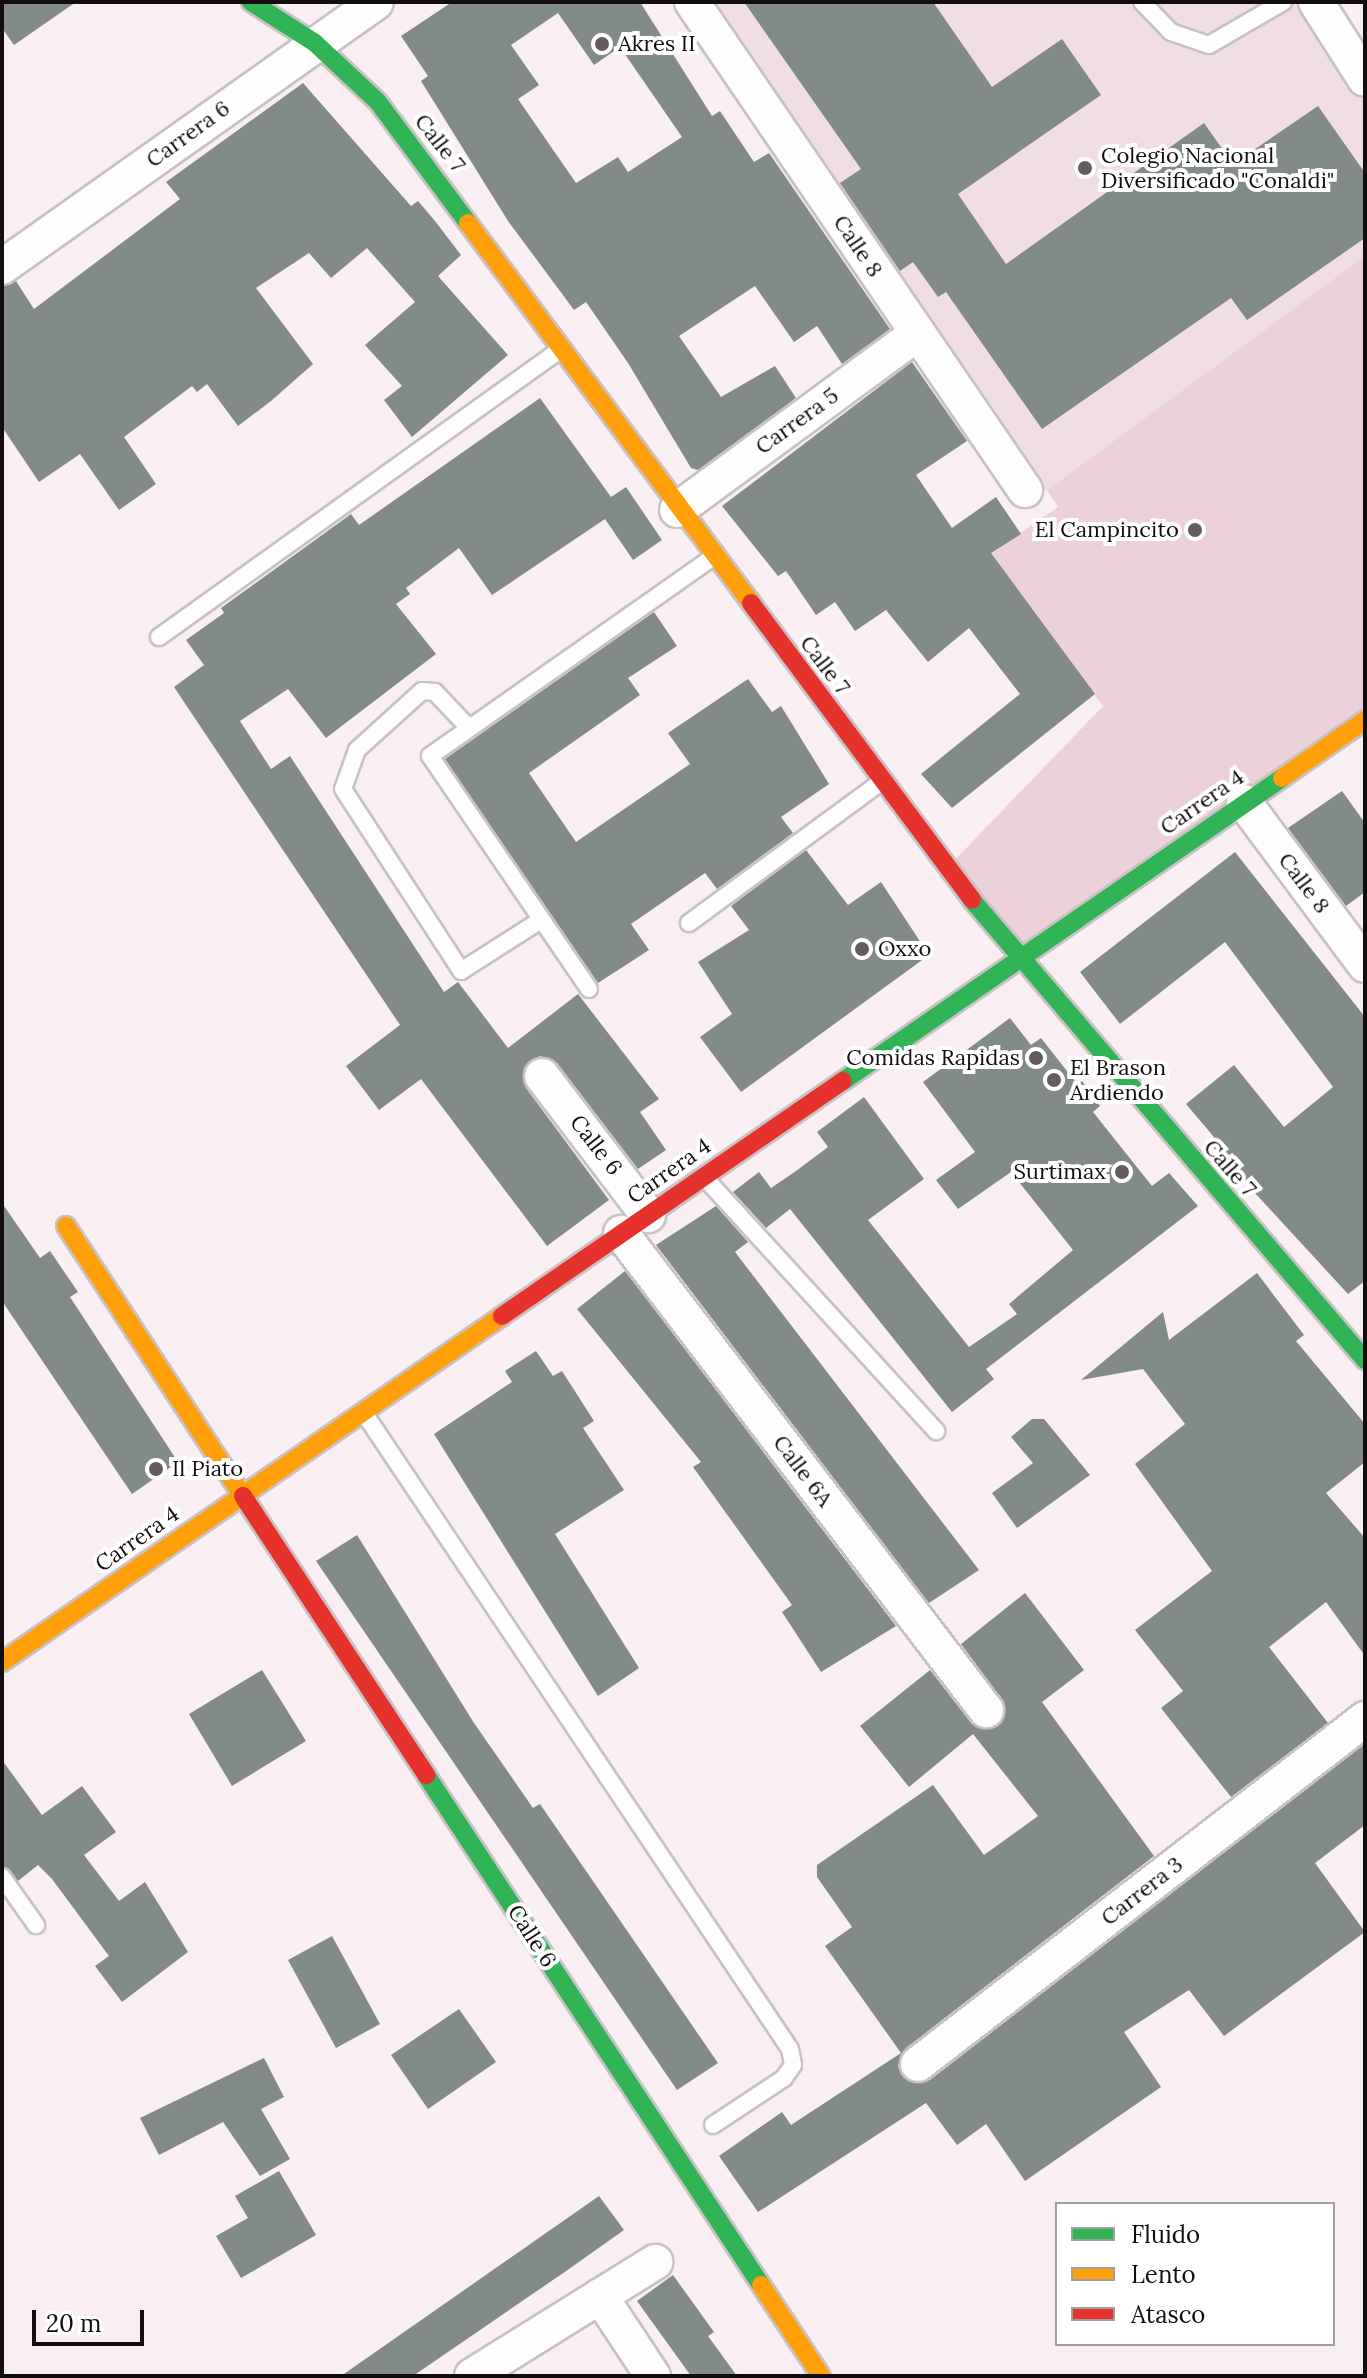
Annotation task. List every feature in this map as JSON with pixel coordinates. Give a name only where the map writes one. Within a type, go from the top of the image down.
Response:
[{"type":"street","name":"Calle 7","points":[[251,2],[315,43],[350,71],[407,139],[677,510],[1016,959],[1365,1360]]},
{"type":"street","name":"Carrera 6","points":[[2,267],[376,2]]},
{"type":"street","name":"Calle 8","points":[[692,2],[1025,490]]},
{"type":"street","points":[[1316,2],[1365,79]]},
{"type":"street","name":"Carrera 5","points":[[677,510],[918,333]]},
{"type":"street","name":"Carrera 4","points":[[2,1662],[1365,720]]},
{"type":"street","name":"Calle 8","points":[[1244,802],[1365,965]]},
{"type":"street","name":"Calle 6","points":[[542,1076],[634,1224]]},
{"type":"street","name":"Calle 6A","points":[[634,1224],[986,1710]]},
{"type":"street","name":"Calle 6","points":[[66,1226],[821,2376]]},
{"type":"street","name":"Carrera 3","points":[[918,2064],[1365,1719]]},
{"type":"street","points":[[472,2376],[655,2262]]},
{"type":"street","points":[[600,2296],[653,2376]]},
{"type":"lane","points":[[1142,2],[1171,32],[1209,45],[1283,2]]},
{"type":"lane","points":[[159,637],[561,349]]},
{"type":"lane","points":[[589,989],[538,922],[430,763],[469,728],[713,557]]},
{"type":"lane","points":[[469,728],[435,692],[422,691],[357,750],[343,789],[461,971],[538,922]]},
{"type":"lane","points":[[689,923],[883,782]]},
{"type":"lane","points":[[703,1176],[936,1431]]},
{"type":"lane","points":[[363,1412],[790,2049],[793,2065],[784,2078],[713,2125]]},
{"type":"lane","points":[[2,1877],[36,1925]]},
{"type":"shaded area","name":"Colegio Nacional Diversificado \"Conaldi\"","points":[[692,2],[1316,2],[1365,79],[1365,256],[1047,490],[1025,490]]},
{"type":"shaded area","name":"El Campincito","points":[[1365,256],[1365,720],[1016,959],[947,868],[1103,706],[991,553],[1058,507],[1047,490]]},
{"type":"building","points":[[2,2],[76,2],[14,45],[2,28]]},
{"type":"building","points":[[452,2],[640,2],[712,116],[720,111],[754,162],[769,153],[890,329],[842,364],[817,326],[794,342],[755,286],[679,336],[721,397],[775,366],[796,398],[698,470],[691,468],[628,363],[586,302],[574,310],[508,221],[421,81],[428,76],[401,36]],"holes":[[[558,13],[594,65],[620,47],[682,137],[628,172],[618,157],[576,183],[518,99],[539,85],[511,45]]]},
{"type":"building","points":[[744,2],[933,2],[992,87],[1062,39],[1101,95],[958,194],[1006,264],[1204,123],[1233,164],[1318,106],[1365,173],[1365,238],[1247,320],[1231,298],[1042,429],[946,292],[938,297],[913,262],[900,271],[840,183],[861,169]]},
{"type":"building","points":[[303,83],[411,206],[418,201],[461,255],[438,276],[508,355],[412,437],[384,400],[402,386],[365,345],[415,302],[367,248],[331,278],[309,253],[256,288],[313,364],[271,401],[238,426],[207,384],[197,392],[192,386],[124,437],[156,484],[119,510],[80,454],[39,482],[2,427],[2,287],[16,281],[34,309],[180,199],[166,182]]},
{"type":"building","points":[[912,362],[967,441],[916,475],[952,528],[996,497],[1021,534],[991,553],[1095,694],[952,808],[921,774],[1020,694],[969,628],[928,662],[886,610],[855,631],[835,602],[816,615],[786,571],[778,576],[722,506]]},
{"type":"building","points":[[540,398],[611,497],[626,487],[662,540],[633,560],[605,519],[492,595],[459,548],[406,588],[410,594],[396,604],[436,654],[326,738],[288,689],[240,721],[271,769],[290,756],[444,992],[458,982],[508,1048],[578,994],[659,1099],[640,1112],[666,1150],[638,1169],[557,1063],[540,1056],[524,1068],[526,1088],[609,1200],[547,1246],[421,1079],[379,1110],[346,1066],[400,1025],[174,687],[204,665],[186,640],[224,613],[221,608],[351,514],[359,525]]},
{"type":"building","points":[[654,612],[677,646],[628,678],[640,695],[529,773],[576,842],[690,764],[668,733],[748,679],[772,712],[781,706],[829,784],[781,817],[793,833],[717,889],[705,873],[631,924],[649,950],[598,983],[445,759]]},
{"type":"building","points":[[1342,791],[1365,823],[1365,892],[1346,906],[1288,828]]},
{"type":"building","points":[[806,850],[848,905],[881,882],[929,955],[741,1092],[700,1037],[732,1014],[698,962],[749,930],[731,906]]},
{"type":"building","points":[[1235,852],[1365,1017],[1365,1281],[1348,1294],[1208,1142],[1214,1137],[1186,1104],[1234,1065],[1284,1127],[1333,1087],[1225,942],[1120,1024],[1080,972]]},
{"type":"building","points":[[1010,1018],[1031,1045],[1041,1038],[1078,1085],[1082,1081],[1100,1106],[1093,1112],[1152,1186],[1169,1173],[1198,1206],[986,1369],[994,1379],[952,1412],[790,1209],[766,1228],[733,1192],[759,1172],[771,1188],[796,1171],[828,1147],[817,1132],[864,1097],[924,1179],[868,1220],[969,1347],[1017,1314],[1009,1304],[1073,1250],[1011,1172],[958,1209],[936,1180],[975,1152],[923,1082]]},
{"type":"building","points":[[2,1203],[40,1258],[50,1251],[78,1292],[70,1297],[178,1462],[132,1494],[2,1301]]},
{"type":"building","points":[[716,1206],[748,1242],[735,1252],[979,1570],[929,1603],[656,1245]]},
{"type":"building","points":[[625,1271],[896,1626],[821,1672],[782,1612],[792,1605],[693,1467],[701,1462],[577,1309]]},
{"type":"building","points":[[1257,1273],[1304,1335],[1296,1341],[1365,1424],[1365,1462],[1326,1493],[1365,1538],[1365,1656],[1326,1602],[1269,1647],[1328,1723],[1231,1797],[1161,1708],[1183,1691],[1135,1630],[1212,1571],[1135,1464],[1185,1424],[1143,1369],[1081,1380],[1163,1312],[1169,1340]]},
{"type":"building","points":[[536,1351],[553,1376],[562,1371],[594,1421],[583,1428],[624,1490],[555,1534],[639,1668],[598,1696],[434,1434],[512,1382],[505,1371]]},
{"type":"building","points":[[1032,1419],[1044,1419],[1090,1475],[1017,1528],[992,1493],[1033,1463],[1011,1437]]},
{"type":"building","points":[[357,1535],[474,1723],[533,1808],[540,1804],[718,2063],[677,2090],[316,1561]]},
{"type":"building","points":[[1025,1593],[1084,1670],[1042,1702],[1154,1856],[906,2048],[898,2066],[903,2077],[930,2080],[1365,1744],[1365,1825],[1315,1863],[1365,1932],[1224,2036],[1189,1990],[1124,2032],[1161,2087],[1025,2181],[986,2124],[957,2145],[926,2103],[758,2212],[719,2156],[782,2112],[791,2125],[901,2053],[825,1946],[852,1927],[817,1877],[817,1865],[933,1785],[984,1855],[1038,1816],[973,1734],[909,1787],[860,1726],[930,1670],[971,1723],[999,1725],[1002,1699],[961,1644]]},
{"type":"building","points":[[262,1670],[306,1741],[232,1786],[189,1714]]},
{"type":"building","points":[[2,1760],[42,1815],[82,1786],[116,1832],[84,1855],[119,1901],[145,1882],[188,1952],[122,2002],[95,1966],[109,1956],[52,1879],[38,1865],[18,1881],[2,1866]]},
{"type":"building","points":[[332,1936],[380,2024],[336,2048],[288,1960]]},
{"type":"building","points":[[459,2009],[496,2062],[428,2109],[391,2055]]},
{"type":"building","points":[[264,2058],[284,2097],[261,2109],[290,2159],[260,2176],[223,2122],[159,2155],[140,2118]]},
{"type":"building","points":[[279,2171],[316,2235],[241,2278],[216,2236],[248,2218],[235,2196]]},
{"type":"building","points":[[599,2196],[624,2230],[569,2269],[413,2376],[341,2376]]},
{"type":"building","points":[[673,2275],[714,2332],[708,2336],[737,2376],[691,2376],[637,2301]]},
{"type":"traffic: fast","points":[[251,2],[315,43],[378,102],[468,223]]},
{"type":"traffic: fast","points":[[843,1081],[1282,778]]},
{"type":"traffic: fast","points":[[972,900],[1365,1360]]},
{"type":"traffic: fast","points":[[426,1775],[761,2285]]},
{"type":"traffic: slow","points":[[468,223],[751,603]]},
{"type":"traffic: slow","points":[[1282,778],[1365,720]]},
{"type":"traffic: slow","points":[[66,1226],[243,1496]]},
{"type":"traffic: slow","points":[[2,1662],[502,1316]]},
{"type":"traffic: slow","points":[[761,2285],[821,2376]]},
{"type":"traffic: jam","points":[[751,603],[972,900]]},
{"type":"traffic: jam","points":[[502,1316],[843,1081]]},
{"type":"traffic: jam","points":[[243,1496],[426,1775]]},
{"type":"place","name":"Akres II","points":[[602,44]]},
{"type":"place","name":"Colegio Nacional Diversificado \"Conaldi\"","points":[[1085,168]]},
{"type":"place","name":"El Campincito","points":[[1195,530]]},
{"type":"place","name":"Oxxo","points":[[862,949]]},
{"type":"place","name":"Comidas Rapidas","points":[[1036,1058]]},
{"type":"place","name":"El Brason Ardiendo","points":[[1054,1080]]},
{"type":"place","name":"Surtimax","points":[[1122,1172]]},
{"type":"place","name":"Il Piato","points":[[156,1469]]}]
